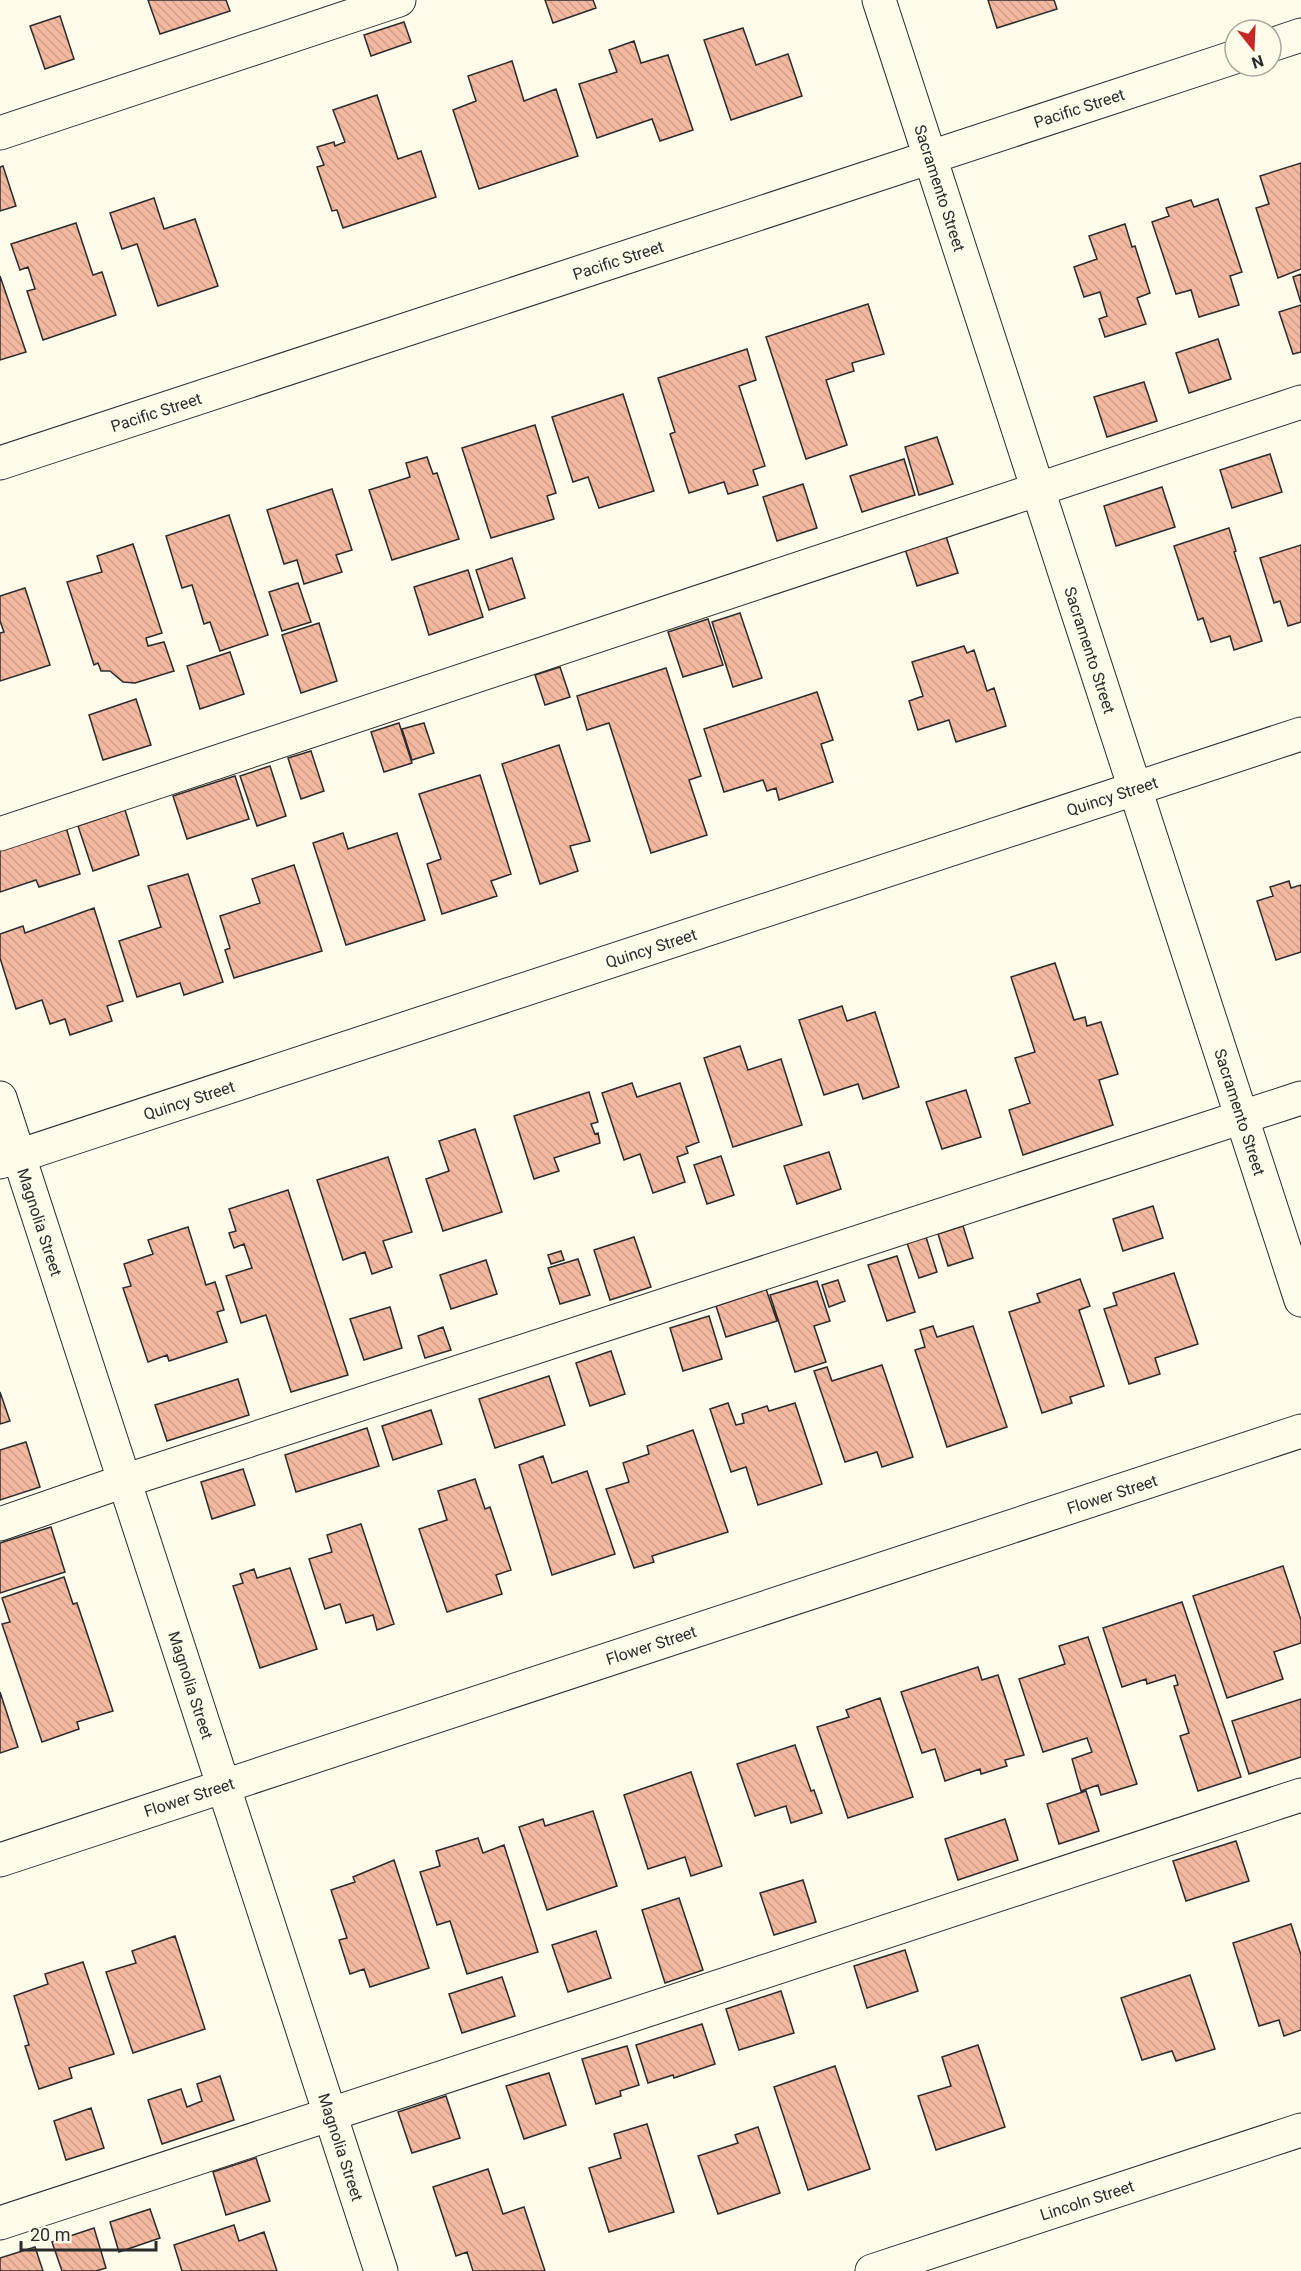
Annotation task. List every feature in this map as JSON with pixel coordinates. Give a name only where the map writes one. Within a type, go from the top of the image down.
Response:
[{"type":"street","points":[[0,133],[399,0]]},
{"type":"street","name":"Sacramento Street","points":[[879,0],[1301,1300]]},
{"type":"street","points":[[1283,41],[1301,35]]},
{"type":"street","name":"Pacific Street","points":[[0,464],[1223,61]]},
{"type":"street","points":[[0,834],[1301,402]]},
{"type":"street","name":"Quincy Street","points":[[9,1159],[1301,734]]},
{"type":"street","name":"Magnolia Street","points":[[0,1098],[9,1159],[124,1480],[381,2271]]},
{"type":"street","points":[[0,1524],[124,1480],[1301,1098]]},
{"type":"street","name":"Flower Street","points":[[0,1860],[1301,1431]]},
{"type":"street","points":[[0,2223],[1301,1795]]},
{"type":"street","name":"Lincoln Street","points":[[872,2271],[1301,2130]]},
{"type":"building","points":[[148,0],[226,0],[230,11],[160,34]]},
{"type":"building","points":[[545,0],[593,0],[596,8],[553,23]]},
{"type":"building","points":[[988,0],[1054,0],[1057,9],[997,28]]},
{"type":"building","points":[[60,16],[74,59],[45,69],[30,26]]},
{"type":"building","points":[[404,22],[411,42],[371,56],[364,35]]},
{"type":"building","points":[[743,28],[756,65],[788,54],[802,96],[731,120],[704,40]]},
{"type":"building","points":[[634,41],[641,63],[668,55],[693,130],[660,141],[652,119],[597,138],[579,84],[617,72],[609,50]]},
{"type":"building","points":[[512,61],[524,101],[556,89],[578,156],[479,189],[453,110],[476,101],[468,76]]},
{"type":"building","points":[[377,95],[398,159],[421,151],[436,197],[343,228],[337,210],[332,211],[317,167],[324,165],[317,147],[334,142],[335,146],[345,142],[333,110]]},
{"type":"building","points":[[1301,163],[1301,269],[1278,278],[1256,208],[1269,204],[1260,176]]},
{"type":"building","points":[[3,166],[16,206],[0,211],[0,167]]},
{"type":"building","points":[[154,198],[164,229],[195,219],[218,286],[158,306],[137,244],[122,249],[110,213]]},
{"type":"building","points":[[1218,199],[1242,272],[1230,276],[1239,305],[1199,317],[1191,290],[1176,294],[1152,222],[1169,216],[1166,208],[1191,200],[1194,207]]},
{"type":"building","points":[[76,223],[93,275],[102,272],[116,315],[43,340],[27,291],[35,289],[28,267],[20,270],[11,244]]},
{"type":"building","points":[[1125,224],[1132,247],[1135,246],[1150,293],[1137,298],[1146,324],[1105,337],[1099,319],[1107,316],[1100,292],[1084,297],[1074,267],[1097,259],[1089,236]]},
{"type":"building","points":[[1301,274],[1301,303],[1293,277]]},
{"type":"building","points":[[0,276],[26,352],[0,360]]},
{"type":"building","points":[[868,304],[884,354],[852,363],[854,371],[826,380],[847,445],[806,459],[766,337]]},
{"type":"building","points":[[1301,305],[1301,352],[1293,354],[1279,312]]},
{"type":"building","points":[[1218,339],[1231,379],[1189,393],[1176,353]]},
{"type":"building","points":[[747,349],[756,380],[739,386],[765,466],[753,470],[758,485],[728,494],[724,482],[689,493],[670,434],[675,432],[658,378]]},
{"type":"building","points":[[1144,382],[1157,421],[1107,437],[1094,397]]},
{"type":"building","points":[[623,394],[654,491],[599,508],[588,477],[573,482],[552,417]]},
{"type":"building","points":[[535,425],[556,493],[547,496],[554,519],[491,538],[462,448]]},
{"type":"building","points":[[937,437],[953,484],[919,495],[905,447]]},
{"type":"building","points":[[1270,454],[1282,492],[1232,508],[1220,470]]},
{"type":"building","points":[[427,457],[433,474],[437,473],[459,539],[392,560],[369,490],[410,477],[406,463]]},
{"type":"building","points":[[904,459],[915,495],[862,512],[850,476]]},
{"type":"building","points":[[803,484],[817,528],[777,541],[763,497]]},
{"type":"building","points":[[1162,487],[1175,527],[1116,546],[1104,506]]},
{"type":"building","points":[[332,489],[352,550],[336,555],[342,572],[304,584],[297,560],[284,564],[267,510]]},
{"type":"building","points":[[229,515],[268,635],[220,651],[210,622],[204,624],[192,585],[182,588],[166,536]]},
{"type":"building","points":[[1229,528],[1236,551],[1234,552],[1262,641],[1234,650],[1230,636],[1211,642],[1203,618],[1198,620],[1174,546]]},
{"type":"building","points":[[946,536],[958,573],[917,586],[905,549]]},
{"type":"building","points":[[133,544],[162,633],[146,638],[148,646],[164,642],[174,671],[135,683],[123,682],[110,671],[101,671],[98,663],[94,665],[67,582],[102,572],[97,556]]},
{"type":"building","points":[[1301,545],[1301,622],[1288,626],[1280,601],[1274,603],[1260,558]]},
{"type":"building","points":[[512,558],[525,598],[489,610],[476,570]]},
{"type":"building","points":[[468,570],[483,617],[429,635],[414,587]]},
{"type":"building","points":[[298,583],[311,622],[282,631],[269,592]]},
{"type":"building","points":[[25,588],[50,665],[0,681],[0,633],[4,632],[0,621],[0,596]]},
{"type":"building","points":[[740,613],[762,678],[733,687],[712,622]]},
{"type":"building","points":[[708,619],[723,665],[683,677],[668,632]]},
{"type":"building","points":[[319,623],[337,681],[301,693],[282,635]]},
{"type":"building","points":[[964,646],[967,653],[974,650],[987,691],[994,688],[1006,726],[956,742],[949,720],[918,730],[909,701],[923,696],[912,662]]},
{"type":"building","points":[[230,652],[244,694],[200,709],[187,666]]},
{"type":"building","points":[[560,667],[570,697],[545,705],[535,675]]},
{"type":"building","points":[[666,668],[701,776],[689,780],[707,835],[651,853],[609,723],[587,730],[577,696]]},
{"type":"building","points":[[817,692],[833,740],[821,744],[833,782],[779,800],[776,788],[767,791],[763,780],[724,792],[704,729]]},
{"type":"building","points":[[136,699],[151,745],[103,760],[89,715]]},
{"type":"building","points":[[399,723],[412,763],[384,772],[371,732]]},
{"type":"building","points":[[424,723],[434,753],[412,760],[402,729]]},
{"type":"building","points":[[559,745],[590,841],[570,846],[578,871],[540,884],[502,764]]},
{"type":"building","points":[[311,751],[324,791],[301,799],[288,758]]},
{"type":"building","points":[[270,766],[286,816],[257,826],[240,776]]},
{"type":"building","points":[[480,775],[511,874],[491,881],[497,896],[442,914],[427,864],[441,859],[419,794]]},
{"type":"building","points":[[235,776],[249,819],[187,839],[173,796]]},
{"type":"building","points":[[125,810],[139,855],[93,871],[78,826]]},
{"type":"building","points":[[65,824],[80,874],[39,887],[36,880],[0,892],[0,845]]},
{"type":"building","points":[[343,833],[348,849],[397,833],[425,920],[346,945],[313,843]]},
{"type":"building","points":[[294,865],[322,951],[234,978],[225,950],[230,948],[220,916],[260,903],[252,879]]},
{"type":"building","points":[[188,874],[223,982],[184,995],[180,983],[137,997],[119,941],[161,927],[148,886]]},
{"type":"building","points":[[1289,881],[1291,888],[1301,885],[1301,952],[1276,960],[1257,901],[1273,896],[1270,887]]},
{"type":"building","points":[[94,908],[123,1001],[107,1006],[112,1021],[70,1035],[65,1019],[50,1024],[42,1000],[16,1009],[0,958],[0,934],[23,926],[25,933]]},
{"type":"building","points":[[1055,963],[1074,1020],[1085,1017],[1087,1026],[1101,1022],[1118,1074],[1099,1080],[1113,1125],[1023,1155],[1009,1110],[1030,1103],[1015,1058],[1035,1052],[1011,977]]},
{"type":"building","points":[[842,1006],[847,1021],[875,1012],[899,1087],[863,1099],[858,1084],[824,1095],[799,1020]]},
{"type":"building","points":[[740,1046],[748,1070],[781,1059],[802,1125],[733,1147],[704,1058]]},
{"type":"building","points":[[632,1083],[637,1097],[680,1083],[699,1142],[686,1147],[688,1153],[677,1157],[685,1182],[653,1193],[640,1154],[624,1160],[602,1093]]},
{"type":"building","points":[[966,1090],[981,1137],[942,1149],[926,1102]]},
{"type":"building","points":[[589,1092],[598,1122],[591,1124],[595,1134],[598,1133],[600,1143],[554,1158],[559,1171],[534,1179],[514,1116]]},
{"type":"building","points":[[475,1129],[502,1212],[443,1231],[426,1179],[449,1171],[439,1141]]},
{"type":"building","points":[[829,1152],[841,1189],[797,1204],[784,1166]]},
{"type":"building","points":[[721,1156],[734,1195],[707,1204],[694,1165]]},
{"type":"building","points":[[388,1157],[412,1232],[383,1241],[392,1267],[372,1274],[365,1252],[343,1260],[317,1180]]},
{"type":"building","points":[[288,1190],[348,1375],[291,1392],[266,1315],[241,1323],[226,1276],[252,1268],[244,1244],[234,1248],[229,1233],[236,1231],[229,1209]]},
{"type":"building","points":[[1153,1206],[1163,1238],[1123,1251],[1113,1219]]},
{"type":"building","points":[[963,1226],[973,1258],[948,1266],[938,1234]]},
{"type":"building","points":[[188,1227],[206,1285],[215,1282],[224,1310],[217,1312],[227,1342],[169,1361],[167,1355],[148,1362],[123,1288],[131,1286],[124,1264],[153,1254],[148,1240]]},
{"type":"building","points":[[634,1237],[651,1287],[610,1300],[594,1250]]},
{"type":"building","points":[[926,1237],[937,1272],[919,1278],[907,1243]]},
{"type":"building","points":[[561,1251],[564,1260],[551,1264],[548,1255]]},
{"type":"building","points":[[897,1256],[915,1312],[887,1321],[868,1265]]},
{"type":"building","points":[[578,1259],[590,1295],[560,1304],[548,1268]]},
{"type":"building","points":[[486,1260],[497,1294],[451,1309],[440,1275]]},
{"type":"building","points":[[1174,1273],[1198,1344],[1155,1358],[1160,1374],[1129,1384],[1104,1309],[1117,1305],[1113,1293]]},
{"type":"building","points":[[1080,1279],[1090,1306],[1079,1310],[1104,1386],[1070,1397],[1072,1403],[1042,1413],[1009,1312],[1040,1302],[1037,1294]]},
{"type":"building","points":[[838,1280],[845,1301],[829,1307],[822,1285]]},
{"type":"building","points":[[817,1281],[830,1321],[814,1326],[826,1362],[795,1372],[770,1295]]},
{"type":"building","points":[[766,1289],[777,1321],[726,1337],[716,1306]]},
{"type":"building","points":[[390,1307],[402,1348],[364,1360],[350,1319]]},
{"type":"building","points":[[709,1316],[722,1359],[683,1371],[670,1328]]},
{"type":"building","points":[[933,1326],[937,1337],[973,1326],[1007,1427],[947,1447],[915,1350],[925,1347],[920,1330]]},
{"type":"building","points":[[443,1327],[451,1350],[425,1358],[418,1336]]},
{"type":"building","points":[[611,1351],[625,1394],[590,1406],[576,1363]]},
{"type":"building","points":[[882,1365],[913,1457],[882,1467],[877,1452],[845,1462],[814,1371],[827,1367],[832,1381]]},
{"type":"building","points":[[549,1376],[565,1425],[495,1448],[479,1399]]},
{"type":"building","points":[[238,1379],[249,1415],[167,1441],[155,1405]]},
{"type":"building","points":[[0,1392],[10,1421],[0,1424]]},
{"type":"building","points":[[728,1403],[736,1425],[744,1423],[742,1414],[767,1406],[769,1411],[795,1403],[822,1484],[758,1505],[746,1467],[731,1472],[710,1409]]},
{"type":"building","points":[[431,1410],[442,1444],[393,1460],[382,1426]]},
{"type":"building","points":[[367,1428],[379,1466],[296,1492],[285,1455]]},
{"type":"building","points":[[693,1430],[728,1532],[652,1556],[654,1562],[634,1568],[606,1489],[629,1482],[623,1463],[649,1454],[647,1446]]},
{"type":"building","points":[[26,1442],[40,1487],[0,1500],[0,1450]]},
{"type":"building","points":[[543,1456],[552,1483],[587,1471],[615,1554],[552,1575],[519,1465]]},
{"type":"building","points":[[243,1469],[255,1505],[212,1519],[201,1482]]},
{"type":"building","points":[[475,1479],[485,1509],[490,1507],[511,1570],[496,1575],[502,1594],[447,1612],[419,1529],[447,1520],[438,1491]]},
{"type":"building","points":[[361,1524],[394,1624],[377,1630],[373,1615],[346,1623],[340,1604],[325,1609],[309,1559],[332,1552],[327,1535]]},
{"type":"building","points":[[51,1527],[65,1572],[0,1593],[0,1543]]},
{"type":"building","points":[[1283,1566],[1301,1620],[1301,1643],[1274,1652],[1283,1679],[1227,1698],[1193,1596]]},
{"type":"building","points":[[290,1568],[317,1649],[260,1668],[233,1586],[243,1583],[240,1574],[254,1569],[257,1578]]},
{"type":"building","points":[[64,1577],[73,1604],[77,1603],[113,1711],[77,1722],[79,1729],[42,1742],[2,1624],[10,1622],[2,1598]]},
{"type":"building","points":[[1182,1602],[1241,1777],[1198,1791],[1180,1736],[1189,1733],[1174,1686],[1178,1685],[1175,1675],[1147,1684],[1146,1679],[1122,1687],[1103,1628]]},
{"type":"building","points":[[1088,1637],[1137,1784],[1101,1795],[1098,1785],[1081,1791],[1072,1759],[1092,1752],[1087,1738],[1043,1752],[1019,1679],[1065,1664],[1059,1646]]},
{"type":"building","points":[[978,1667],[982,1680],[998,1675],[1024,1755],[1005,1760],[1007,1766],[981,1774],[980,1769],[945,1781],[935,1749],[922,1753],[901,1692]]},
{"type":"building","points":[[0,1692],[18,1747],[0,1753]]},
{"type":"building","points":[[880,1698],[913,1797],[848,1818],[817,1727],[849,1717],[846,1710]]},
{"type":"building","points":[[1301,1699],[1301,1757],[1249,1774],[1232,1721]]},
{"type":"building","points":[[795,1745],[811,1791],[814,1790],[822,1813],[791,1823],[786,1806],[755,1816],[737,1764]]},
{"type":"building","points":[[691,1772],[722,1866],[691,1876],[685,1857],[648,1869],[624,1795]]},
{"type":"building","points":[[1086,1791],[1099,1831],[1059,1844],[1047,1804]]},
{"type":"building","points":[[593,1811],[617,1886],[547,1910],[519,1827],[543,1819],[545,1826]]},
{"type":"building","points":[[1005,1819],[1018,1860],[958,1880],[945,1839]]},
{"type":"building","points":[[478,1838],[483,1853],[504,1845],[538,1952],[467,1974],[450,1921],[437,1925],[420,1872],[440,1866],[436,1851]]},
{"type":"building","points":[[1236,1841],[1249,1881],[1186,1901],[1173,1861]]},
{"type":"building","points":[[394,1860],[429,1968],[370,1987],[364,1969],[350,1974],[339,1940],[347,1938],[331,1890],[355,1882],[353,1877]]},
{"type":"building","points":[[803,1880],[816,1922],[774,1935],[760,1893]]},
{"type":"building","points":[[679,1898],[703,1970],[665,1983],[642,1910]]},
{"type":"building","points":[[1291,1924],[1301,1955],[1301,2030],[1284,2036],[1279,2020],[1259,2026],[1233,1943]]},
{"type":"building","points":[[596,1931],[611,1978],[568,1992],[552,1945]]},
{"type":"building","points":[[175,1936],[205,2029],[133,2053],[106,1972],[136,1963],[132,1951]]},
{"type":"building","points":[[905,1950],[918,1991],[867,2008],[854,1966]]},
{"type":"building","points":[[83,1962],[114,2054],[69,2068],[72,2078],[39,2089],[25,2046],[29,2045],[14,1996],[48,1984],[45,1974]]},
{"type":"building","points":[[1190,1975],[1215,2049],[1176,2061],[1172,2051],[1142,2060],[1121,1998]]},
{"type":"building","points":[[502,1977],[515,2016],[462,2033],[449,1994]]},
{"type":"building","points":[[781,1991],[794,2033],[739,2050],[726,2009]]},
{"type":"building","points":[[702,2024],[715,2064],[674,2078],[673,2075],[648,2083],[636,2045]]},
{"type":"building","points":[[978,2045],[1005,2127],[936,2150],[918,2096],[951,2086],[942,2057]]},
{"type":"building","points":[[627,2046],[639,2085],[620,2091],[621,2096],[596,2104],[582,2059]]},
{"type":"building","points":[[835,2066],[870,2169],[808,2190],[774,2087]]},
{"type":"building","points":[[549,2073],[566,2125],[524,2139],[506,2086]]},
{"type":"building","points":[[220,2076],[234,2120],[162,2144],[148,2100],[181,2089],[187,2107],[202,2101],[197,2084]]},
{"type":"building","points":[[446,2096],[460,2138],[412,2153],[398,2112]]},
{"type":"building","points":[[91,2108],[104,2148],[66,2160],[54,2121]]},
{"type":"building","points":[[647,2124],[674,2212],[609,2232],[589,2168],[621,2158],[614,2134]]},
{"type":"building","points":[[758,2127],[780,2193],[718,2214],[698,2156],[738,2143],[735,2135]]},
{"type":"building","points":[[256,2158],[270,2201],[226,2215],[213,2172]]},
{"type":"building","points":[[488,2169],[503,2214],[524,2207],[545,2271],[473,2271],[467,2252],[456,2256],[433,2187]]},
{"type":"building","points":[[150,2209],[160,2238],[119,2252],[110,2222]]},
{"type":"building","points":[[234,2225],[239,2241],[264,2232],[277,2271],[182,2271],[174,2245]]},
{"type":"building","points":[[94,2228],[106,2268],[96,2271],[62,2271],[52,2242]]},
{"type":"building","points":[[35,2247],[43,2271],[0,2271],[0,2258]]}]
